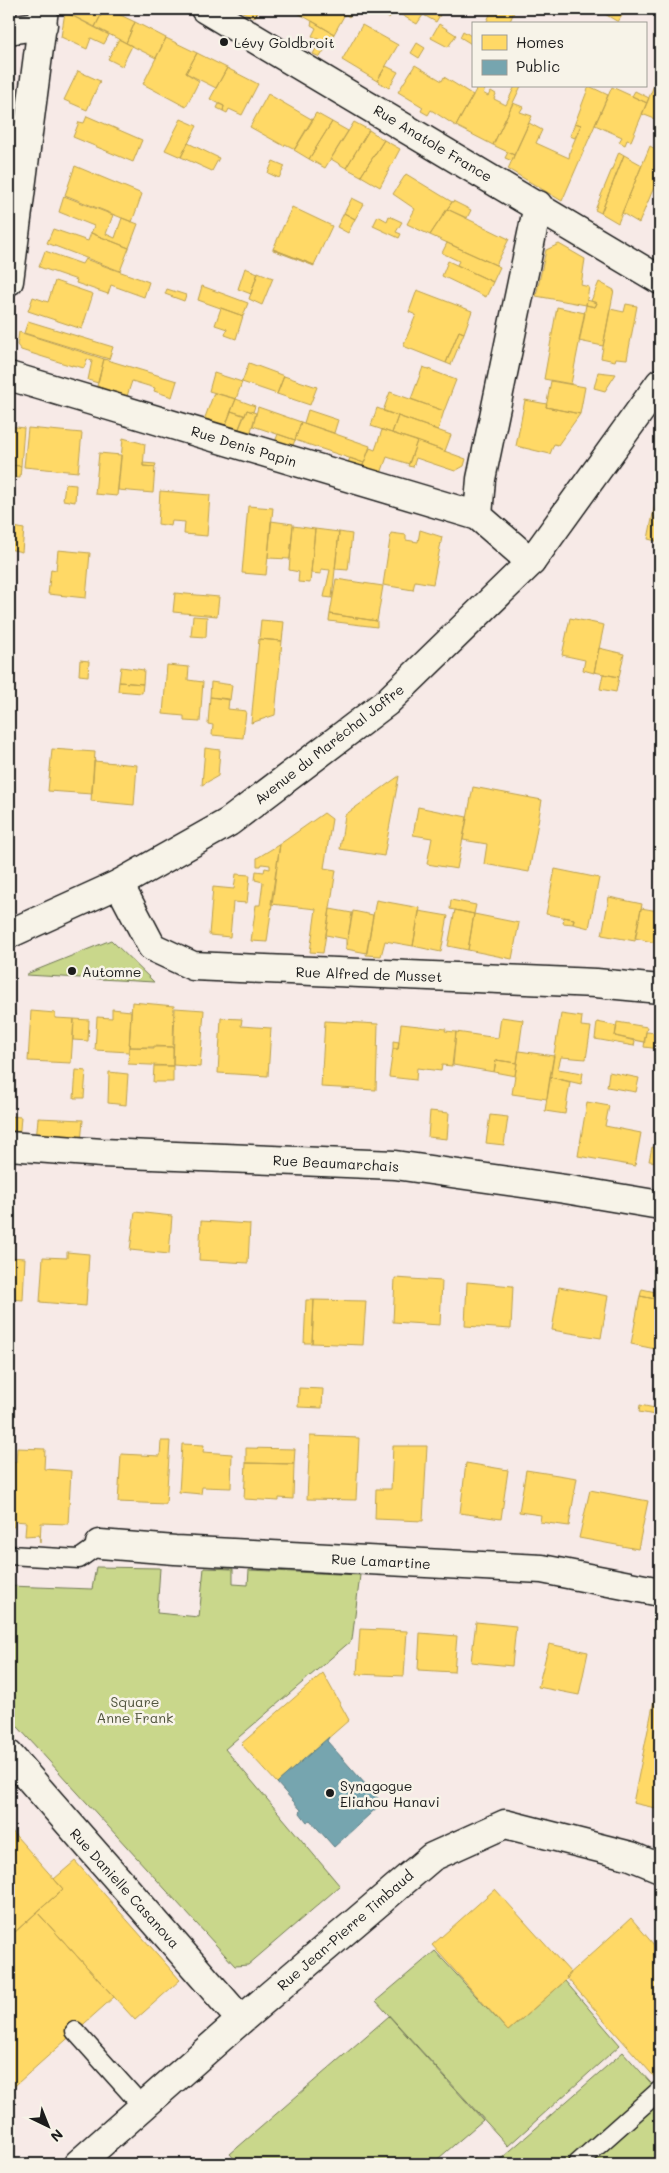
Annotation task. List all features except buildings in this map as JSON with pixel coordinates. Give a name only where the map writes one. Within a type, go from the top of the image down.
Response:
[{"type":"street","name":"Rue Anatole France","points":[[205,9],[538,205],[660,280]]},
{"type":"street","points":[[9,30],[44,17],[9,281]]},
{"type":"street","points":[[478,516],[482,479],[538,205]]},
{"type":"street","name":"Rue Denis Papin","points":[[9,376],[478,516],[532,562]]},
{"type":"street","name":"Avenue du Maréchal Joffre","points":[[9,934],[119,884],[229,822],[387,702],[532,562],[660,383]]},
{"type":"street","name":"Rue Alfred de Musset","points":[[119,884],[152,947],[193,966],[586,983],[660,989]]},
{"type":"street","name":"Rue Beaumarchais","points":[[9,1146],[102,1153],[395,1165],[565,1189],[660,1205]]},
{"type":"street","name":"Rue Lamartine","points":[[100,1544],[175,1550],[542,1569],[660,1592]]},
{"type":"street","name":"Rue Danielle Casanova","points":[[9,1755],[241,2020]]},
{"type":"street","name":"Rue Jean-Pierre Timbaud","points":[[78,2164],[241,2020],[432,1856],[505,1824],[631,1856],[660,1868]]},
{"type":"lane","points":[[9,1555],[79,1559],[100,1544]]},
{"type":"lane","points":[[75,2031],[143,2107]]},
{"type":"lane","points":[[577,2164],[660,2090]]},
{"type":"green space","points":[[111,940],[154,982],[26,975],[29,973]]},
{"type":"green space","name":"Square Anne Frank","points":[[96,1567],[160,1568],[157,1613],[199,1617],[204,1568],[233,1569],[233,1584],[248,1585],[249,1570],[360,1575],[352,1640],[225,1749],[340,1886],[248,1965],[235,1966],[9,1717],[9,1586],[92,1589]]},
{"type":"green space","points":[[435,1951],[508,2031],[565,1981],[620,2045],[508,2146],[376,2001]]},
{"type":"green space","points":[[389,2016],[483,2120],[432,2164],[239,2164],[230,2154]]},
{"type":"green space","points":[[623,2052],[658,2091],[660,2090],[660,2153],[648,2164],[495,2164]]},
{"type":"place","name":"Lévy Goldbroit","points":[[224,42]]},
{"type":"place","name":"Automne","points":[[72,971]]},
{"type":"place","name":"Synagogue Eliahou Hanavi","points":[[330,1793]]}]
